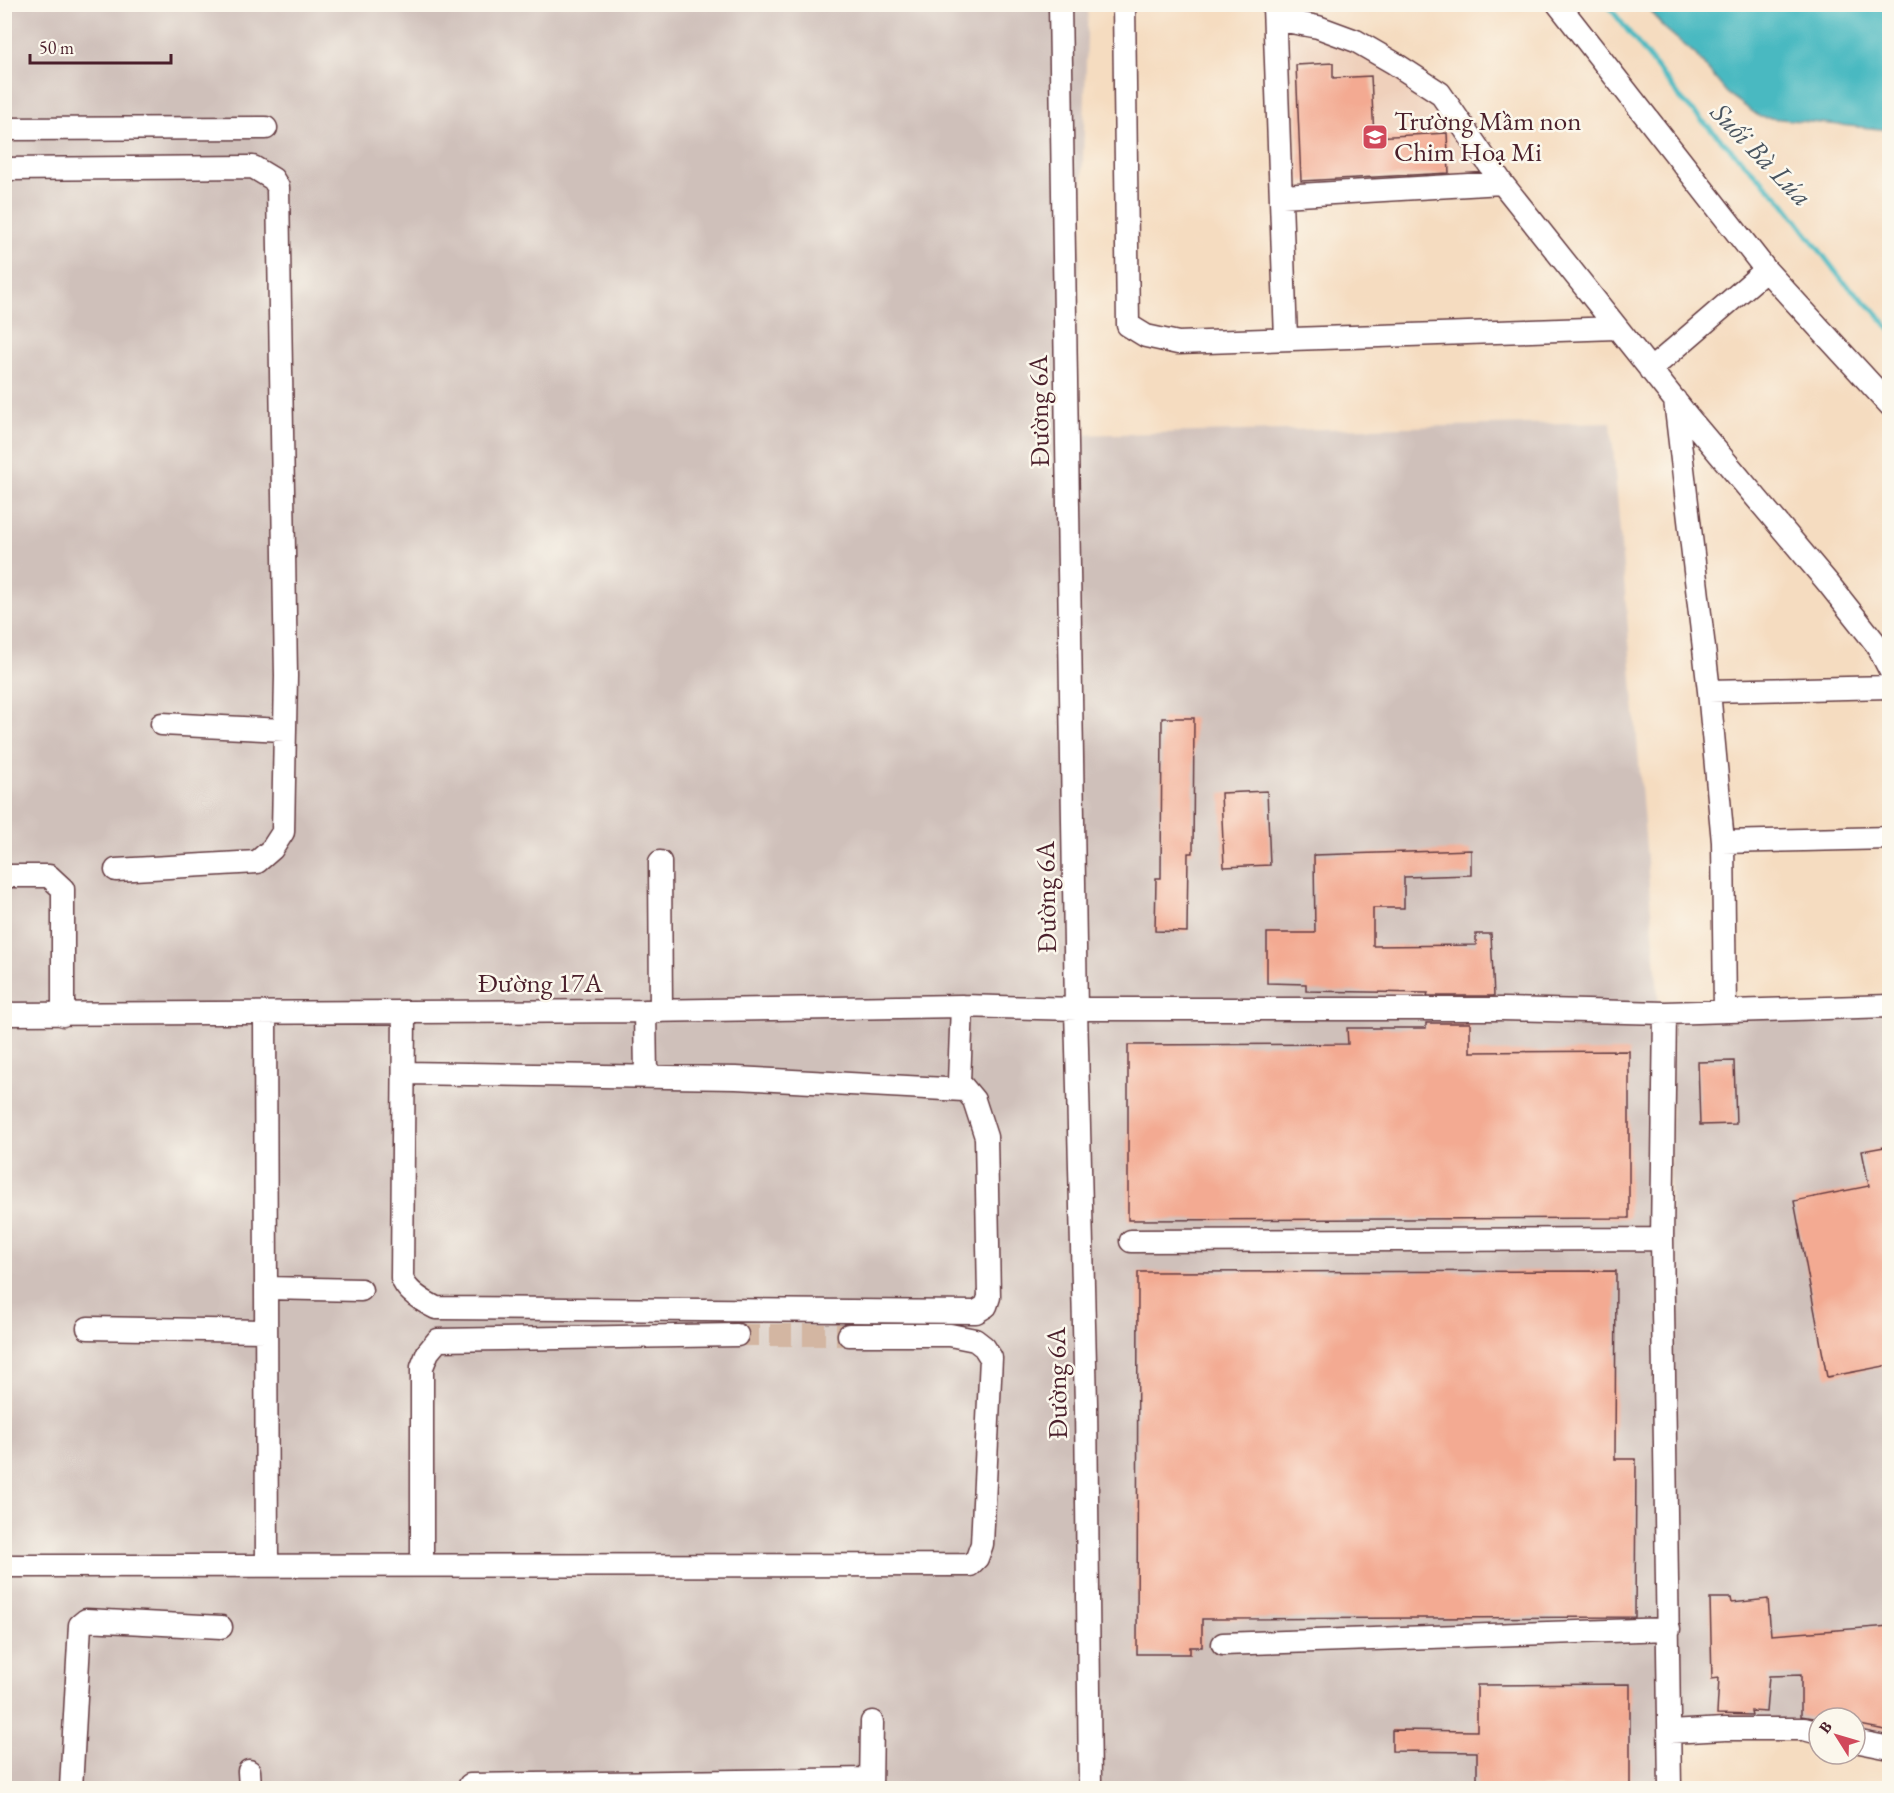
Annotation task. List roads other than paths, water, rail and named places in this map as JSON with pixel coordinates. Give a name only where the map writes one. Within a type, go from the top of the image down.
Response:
[{"type":"street","name":"Đường 6A","points":[[1060,4],[1076,1009],[1086,1404],[1090,1788]]},
{"type":"street","points":[[1124,4],[1128,325],[1146,336],[1178,343],[1616,328]]},
{"type":"street","points":[[1558,4],[1766,270],[1890,405]]},
{"type":"street","points":[[1286,339],[1274,12],[1356,41],[1440,93],[1502,183],[1650,370],[1828,583],[1876,645],[1890,670]]},
{"type":"street","points":[[4,129],[266,128]]},
{"type":"street","points":[[4,169],[253,167],[273,179],[278,187],[286,676],[283,832],[272,849],[257,862],[116,870]]},
{"type":"street","points":[[1282,196],[1502,183]]},
{"type":"street","points":[[1650,370],[1766,270]]},
{"type":"street","points":[[1675,400],[1709,691],[1723,842],[1725,1010]]},
{"type":"street","points":[[1709,691],[1890,687]]},
{"type":"street","points":[[162,724],[284,730]]},
{"type":"street","points":[[1723,842],[1890,838]]},
{"type":"street","points":[[646,1076],[653,1011],[660,862]]},
{"type":"street","points":[[4,876],[49,876],[63,889],[63,1015]]},
{"type":"street","name":"Đường 17A","points":[[4,1014],[653,1011],[962,1006],[1076,1009],[1502,1009],[1665,1013],[1890,1006]]},
{"type":"street","points":[[404,1012],[402,1278],[404,1284],[426,1303],[436,1308],[976,1312],[986,1306],[989,1297],[986,1137],[974,1100],[959,1082],[962,1006]]},
{"type":"street","points":[[1665,1013],[1662,1239],[1670,1629],[1670,1788]]},
{"type":"street","points":[[265,1014],[267,1564]]},
{"type":"street","points":[[404,1073],[736,1078],[964,1090]]},
{"type":"street","points":[[1131,1241],[1662,1239]]},
{"type":"street","points":[[266,1287],[361,1290]]},
{"type":"street","points":[[88,1328],[266,1331]]},
{"type":"street","points":[[422,1565],[422,1367],[428,1352],[438,1340],[737,1335]]},
{"type":"street","points":[[4,1566],[970,1565],[977,1558],[982,1544],[991,1358],[984,1347],[975,1340],[950,1335],[849,1335]]},
{"type":"street","points":[[71,1788],[80,1625],[86,1620],[221,1626]]},
{"type":"street","points":[[1223,1644],[1670,1629]]},
{"type":"street","points":[[470,1785],[871,1784],[872,1722]]},
{"type":"street","points":[[1670,1732],[1725,1729],[1807,1730]]},
{"type":"street","points":[[1867,1744],[1890,1749]]},
{"type":"water","points":[[1647,5],[1889,5],[1889,130],[1760,117],[1727,93],[1695,54],[1662,26]]},
{"type":"waterway","name":"Suối Bà Lúa","points":[[1607,4],[1682,100],[1783,202],[1842,280],[1877,313],[1890,330]]},
{"type":"tunnel","points":[[737,1335],[849,1335]]},
{"type":"place","name":"Trường Mầm non Chim Hoạ Mi","points":[[1375,137]]}]
